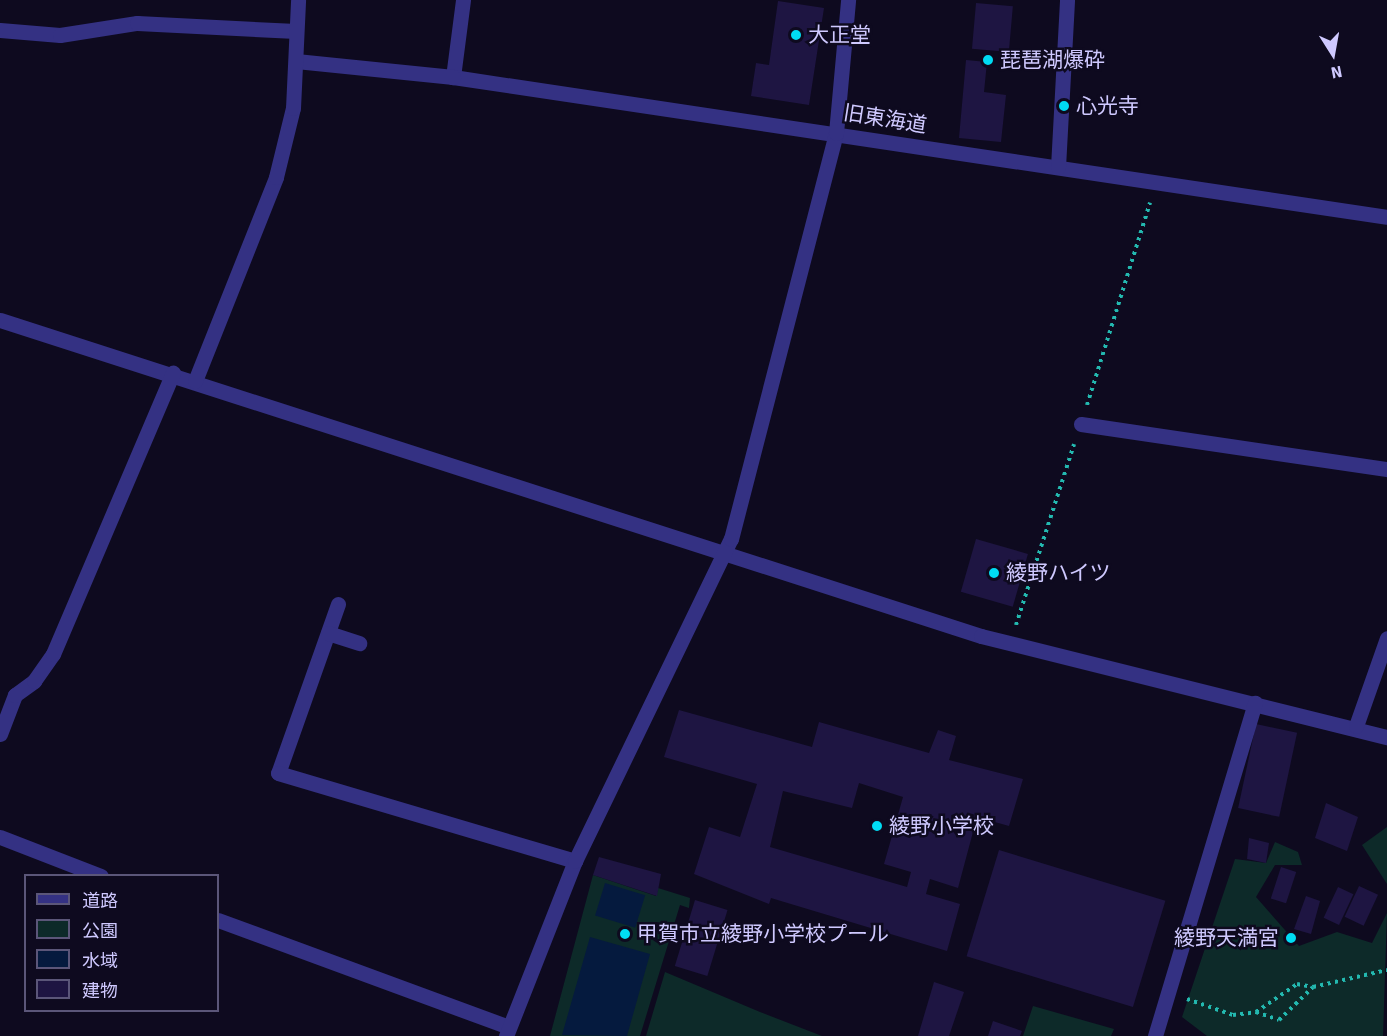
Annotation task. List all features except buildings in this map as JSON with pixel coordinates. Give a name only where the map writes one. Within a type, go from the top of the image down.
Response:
[{"type":"street","points":[[195,381],[276,177],[293,108],[298,0]]},
{"type":"street","points":[[453,77],[463,0]]},
{"type":"street","points":[[219,920],[507,1032],[575,861],[721,555],[760,444],[836,133],[848,0]]},
{"type":"street","points":[[1058,167],[1066,0]]},
{"type":"street","points":[[0,30],[60,35],[137,23],[296,31]]},
{"type":"street","name":"旧東海道","points":[[296,61],[453,77],[1058,167],[1156,185],[1387,217]]},
{"type":"street","points":[[0,320],[172,373],[721,555],[1010,644],[1356,726],[1387,736]]},
{"type":"street","points":[[0,734],[8,696],[34,681],[53,654],[172,373]]},
{"type":"street","points":[[1081,424],[1387,469]]},
{"type":"street","points":[[338,604],[278,773],[575,861]]},
{"type":"street","points":[[328,633],[359,644]]},
{"type":"street","points":[[1356,726],[1387,638]]},
{"type":"street","points":[[1155,1036],[1255,703]]},
{"type":"street","points":[[0,837],[96,874]]},
{"type":"path","points":[[1010,644],[1156,185]]},
{"type":"path","points":[[1256,1012],[1297,984],[1313,987],[1387,970]]},
{"type":"path","points":[[1169,994],[1233,1015],[1256,1012],[1279,1020],[1313,987]]},
{"type":"green space","points":[[1387,827],[1387,884],[1362,845]]},
{"type":"green space","points":[[1275,842],[1298,852],[1302,865],[1275,865],[1256,897],[1299,946],[1337,932],[1372,943],[1387,913],[1383,1036],[1207,1036],[1182,1017],[1235,859],[1266,863]]},
{"type":"green space","name":"甲賀市立綾野小学校プール","points":[[593,875],[656,896],[658,888],[690,898],[689,908],[680,905],[640,1036],[550,1036]]},
{"type":"green space","points":[[665,972],[760,1012],[822,1036],[646,1036]]},
{"type":"green space","points":[[1033,1006],[1114,1029],[1111,1036],[1023,1036]]},
{"type":"water","points":[[605,883],[645,895],[635,928],[595,916]]},
{"type":"water","points":[[590,937],[650,954],[627,1036],[562,1035]]},
{"type":"place","name":"大正堂","points":[[796,35]]},
{"type":"place","name":"琵琶湖爆砕","points":[[988,60]]},
{"type":"place","name":"心光寺","points":[[1064,106]]},
{"type":"place","name":"綾野ハイツ","points":[[994,573]]},
{"type":"place","name":"綾野小学校","points":[[877,826]]},
{"type":"place","name":"甲賀市立綾野小学校プール","points":[[625,934]]},
{"type":"place","name":"綾野天満宮","points":[[1291,938]]}]
